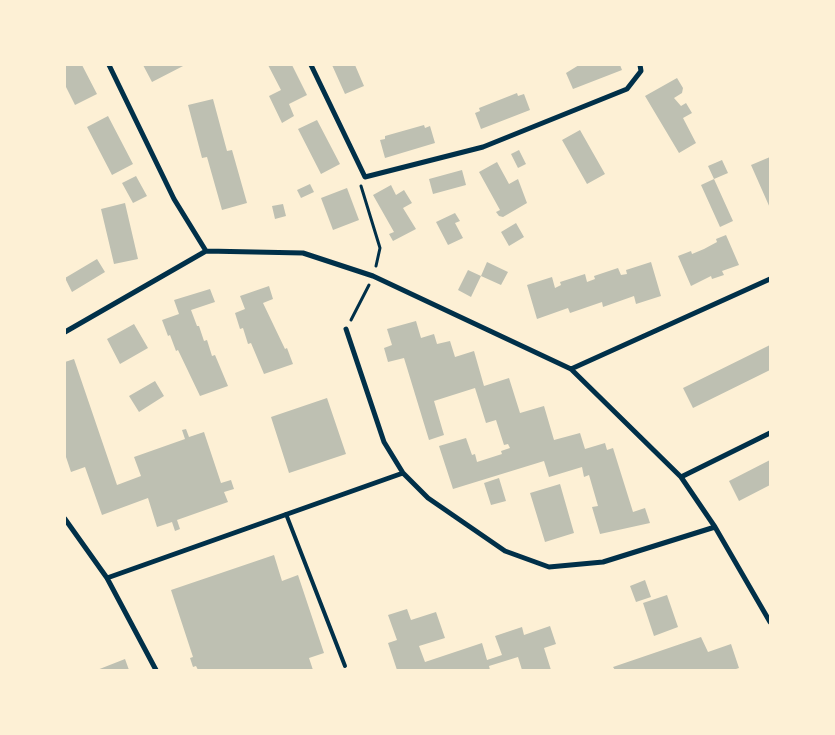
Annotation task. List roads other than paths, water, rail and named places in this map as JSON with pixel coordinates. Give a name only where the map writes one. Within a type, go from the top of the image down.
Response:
[{"type":"street","points":[[109,65],[174,199],[206,251]]},
{"type":"street","points":[[311,65],[365,176],[484,147],[627,89],[641,71],[640,65]]},
{"type":"street","points":[[65,332],[206,251],[303,253],[374,276],[571,370],[681,477],[715,527],[770,622]]},
{"type":"street","points":[[571,370],[770,280]]},
{"type":"street","points":[[346,329],[384,442],[403,472],[428,498],[506,551],[549,567],[603,562],[715,527]]},
{"type":"street","points":[[681,477],[770,433]]},
{"type":"street","points":[[107,578],[403,472]]},
{"type":"street","points":[[65,519],[107,578],[156,670]]},
{"type":"lane","points":[[286,514],[345,666]]}]
